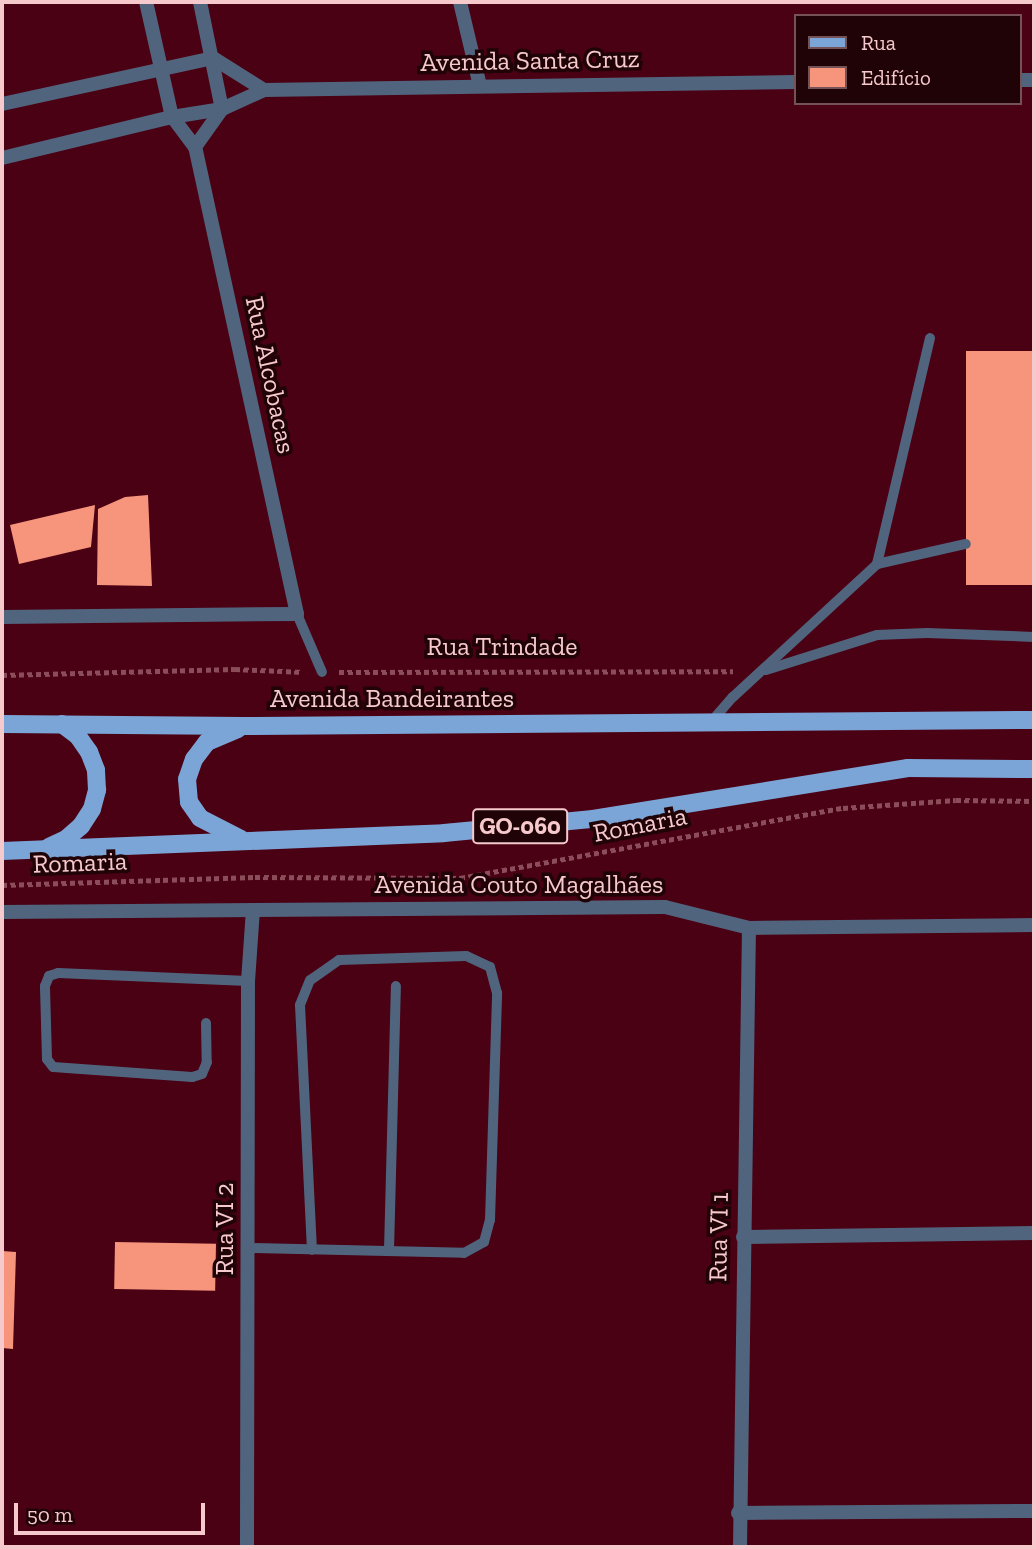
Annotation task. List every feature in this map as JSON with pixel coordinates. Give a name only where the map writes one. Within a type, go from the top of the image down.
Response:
[{"type":"main road","points":[[711,722],[1034,720]]},
{"type":"main road","name":"Avenida Bandeirantes","points":[[2,724],[244,726],[711,722]]},
{"type":"main road","points":[[46,849],[66,839],[81,826],[92,809],[97,790],[96,771],[89,752],[78,736],[62,724]]},
{"type":"main road","points":[[244,726],[207,743],[194,759],[187,779],[189,802],[201,818],[220,831],[250,843]]},
{"type":"main road","name":"GO-060","points":[[2,851],[444,833],[593,819],[908,768],[1034,769]]},
{"type":"street","points":[[146,2],[172,117]]},
{"type":"street","points":[[195,147],[222,109],[200,2]]},
{"type":"street","points":[[460,2],[480,86]]},
{"type":"street","points":[[2,104],[213,58],[264,90]]},
{"type":"street","name":"Avenida Santa Cruz","points":[[2,158],[172,117],[222,109],[264,90],[794,82]]},
{"type":"street","name":"Rua Alcobacas","points":[[172,117],[195,147],[297,614]]},
{"type":"street","points":[[2,617],[297,614]]},
{"type":"street","name":"Avenida Couto Magalhães","points":[[2,912],[665,907],[748,928],[1034,925]]},
{"type":"street","name":"Rua VI 2","points":[[247,1547],[250,1248],[248,981],[253,910]]},
{"type":"street","name":"Rua VI 1","points":[[740,1547],[738,1513],[748,928]]},
{"type":"street","points":[[743,1237],[1034,1233]]},
{"type":"street","points":[[738,1513],[1034,1511]]},
{"type":"lane","points":[[877,564],[930,338]]},
{"type":"lane","points":[[711,722],[877,564],[966,544]]},
{"type":"lane","points":[[297,614],[322,673]]},
{"type":"lane","points":[[762,671],[877,635],[927,633],[1034,637]]},
{"type":"lane","points":[[250,1248],[312,1250],[388,1250],[464,1253],[484,1242],[490,1220],[497,993],[490,967],[466,956],[339,960],[310,980],[300,1005],[312,1250]]},
{"type":"lane","points":[[206,1023],[207,1062],[202,1073],[192,1077],[52,1067],[47,1059],[46,986],[49,976],[58,973],[248,981]]},
{"type":"lane","points":[[388,1250],[396,986]]},
{"type":"path","name":"Rua Trindade","points":[[2,675],[235,670],[322,673],[762,671]]},
{"type":"path","name":"Romaria","points":[[2,885],[254,877],[460,878],[843,808],[956,800],[1034,801]]},
{"type":"building","points":[[966,351],[1034,351],[1034,585],[966,585]]},
{"type":"building","points":[[148,495],[152,586],[97,585],[98,509],[125,497]]},
{"type":"building","points":[[95,505],[91,547],[19,564],[10,525]]},
{"type":"building","points":[[115,1242],[216,1244],[215,1291],[114,1289]]},
{"type":"building","points":[[2,1251],[16,1252],[13,1349],[2,1348]]}]
